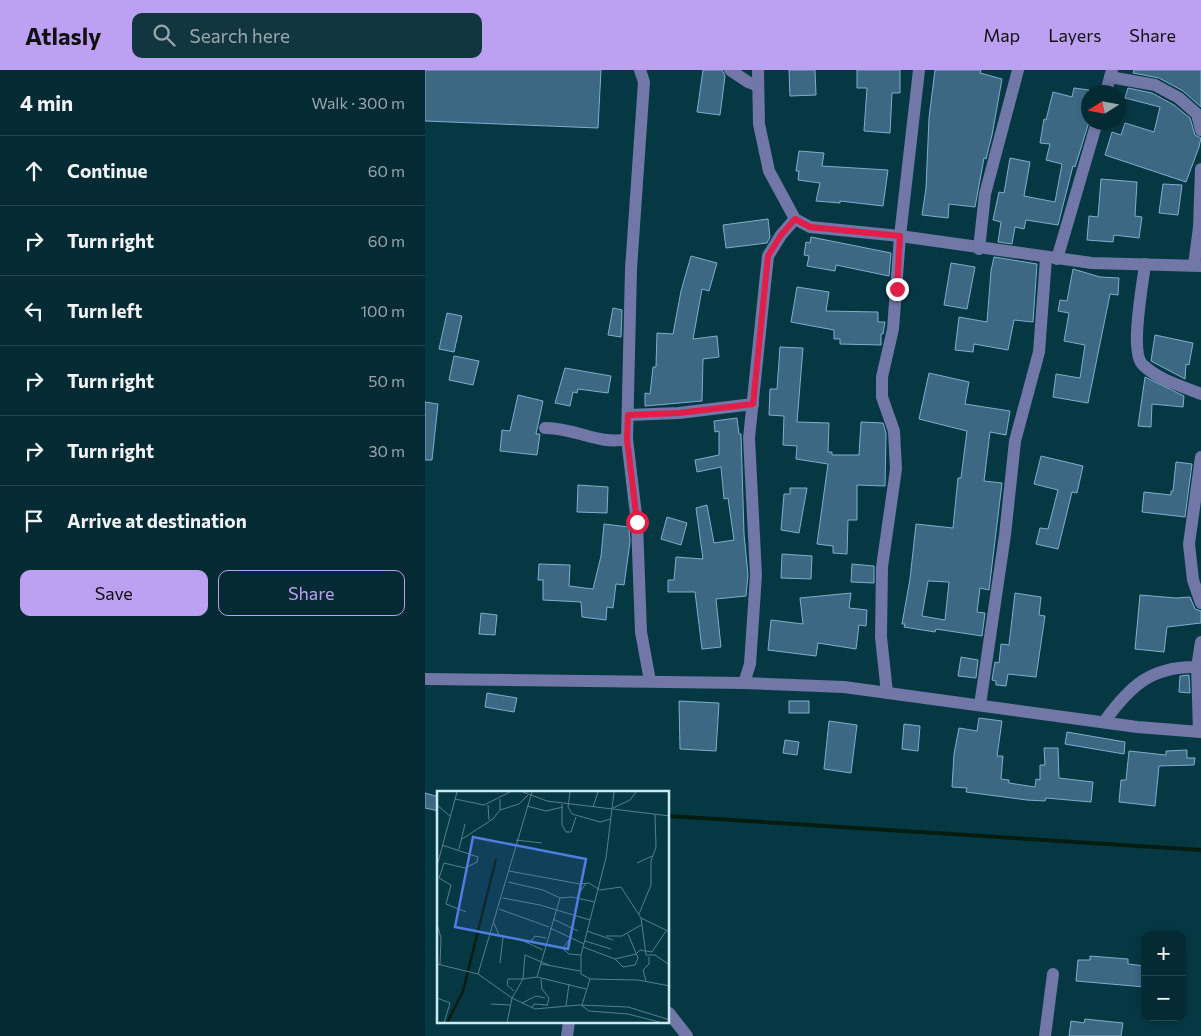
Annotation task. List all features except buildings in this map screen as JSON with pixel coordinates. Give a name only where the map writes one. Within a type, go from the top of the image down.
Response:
[{"type":"street","points":[[640,70],[644,82],[631,269],[627,439],[637,522],[641,632],[649,681]]},
{"type":"street","points":[[730,70],[747,82],[758,86]]},
{"type":"street","points":[[758,70],[759,124],[769,171],[795,219],[810,227],[900,236],[979,249],[1092,263],[1198,265],[1201,169]]},
{"type":"street","points":[[887,692],[881,638],[882,567],[897,469],[894,431],[882,397],[882,377],[893,329],[900,236],[919,70]]},
{"type":"street","points":[[979,249],[985,194],[1018,70]]},
{"type":"street","points":[[1111,73],[1155,85],[1179,98],[1197,114],[1200,125]]},
{"type":"street","points":[[980,705],[1005,535],[1015,441],[1039,352],[1051,258],[1094,130]]},
{"type":"street","points":[[744,683],[749,664],[756,575],[749,438],[768,256],[781,235],[795,219]]},
{"type":"street","points":[[1145,264],[1136,350],[1141,364],[1159,377],[1201,394]]},
{"type":"street","points":[[628,415],[679,413],[753,404]]},
{"type":"street","points":[[545,428],[555,427],[615,442],[627,439]]},
{"type":"street","points":[[1201,457],[1189,544],[1193,580],[1201,603]]},
{"type":"street","points":[[425,679],[649,681],[844,687],[1104,722],[1200,732],[1197,667],[1201,642]]},
{"type":"street","points":[[1104,722],[1123,696],[1156,672],[1197,667]]},
{"type":"street","points":[[1045,1036],[1053,974]]},
{"type":"street","points":[[670,1015],[687,1036]]},
{"type":"waterway","points":[[670,816],[1201,850]]},
{"type":"route","points":[[637,522],[627,439],[628,415],[679,413],[753,404],[768,256],[781,235],[795,219],[810,227],[900,236],[897,289]]}]
